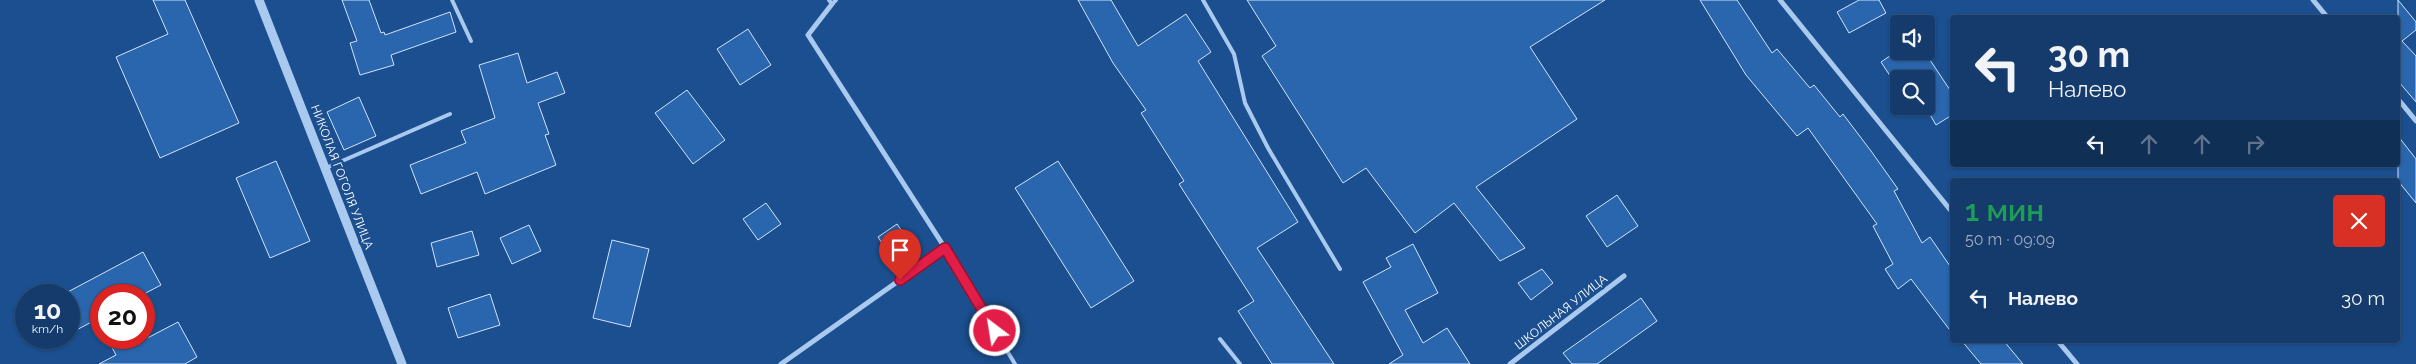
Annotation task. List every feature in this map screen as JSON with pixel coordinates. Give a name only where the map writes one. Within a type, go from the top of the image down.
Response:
[{"type":"street","name":"НИКОЛАЯ ГОГОЛЯ УЛИЦА","points":[[259,0],[402,364]]},
{"type":"street","points":[[1780,0],[1950,210]]},
{"type":"street","points":[[2313,0],[2326,15]]},
{"type":"street","points":[[781,364],[945,248],[808,35],[833,1]]},
{"type":"street","points":[[2400,101],[2416,121]]},
{"type":"street","name":"ШКОЛЬНАЯ УЛИЦА","points":[[1510,364],[1624,276]]},
{"type":"street","points":[[2059,343],[2076,364]]},
{"type":"lane","points":[[452,0],[471,41]]},
{"type":"lane","points":[[1203,0],[1234,54],[1245,103],[1268,148],[1340,269]]},
{"type":"lane","points":[[325,169],[450,114]]},
{"type":"lane","points":[[945,248],[1015,364]]},
{"type":"lane","points":[[1220,339],[1240,364]]},
{"type":"building","points":[[153,0],[185,0],[239,123],[160,158],[116,57],[168,34]]},
{"type":"building","points":[[342,0],[369,0],[381,33],[384,32],[385,35],[450,12],[456,32],[391,55],[394,65],[360,75],[350,43],[357,41]]},
{"type":"building","points":[[1078,0],[1111,0],[1138,46],[1186,14],[1211,52],[1198,61],[1298,222],[1257,248],[1334,364],[1272,364],[1238,311],[1254,301],[1179,184],[1184,181],[1141,113],[1146,110],[1113,63]]},
{"type":"building","points":[[1247,0],[1605,0],[1530,47],[1577,119],[1476,187],[1525,248],[1500,261],[1454,203],[1415,233],[1366,168],[1343,183],[1262,56],[1276,46]]},
{"type":"building","points":[[1700,0],[1737,0],[1772,53],[1777,49],[1810,88],[1814,85],[1840,117],[1843,114],[1871,151],[1898,189],[1894,191],[1922,243],[1930,237],[1950,266],[1950,330],[1911,279],[1898,289],[1885,269],[1893,264],[1873,226],[1877,224],[1808,128],[1797,136],[1746,75]]},
{"type":"building","points":[[1859,0],[1879,0],[1886,13],[1849,33],[1837,12]]},
{"type":"building","points":[[2398,0],[2416,22],[2416,30],[2402,41],[2416,56],[2416,102],[2400,83],[2400,15],[2398,15]]},
{"type":"building","points":[[748,29],[771,65],[740,85],[717,49]]},
{"type":"building","points":[[518,53],[527,83],[557,72],[565,93],[538,103],[549,134],[545,135],[556,165],[485,194],[477,172],[421,194],[410,165],[466,143],[461,131],[495,118],[479,65]]},
{"type":"building","points":[[1890,56],[1890,60],[1930,60],[1950,90],[1950,116],[1936,125],[1930,115],[1935,115],[1935,70],[1890,70],[1890,76],[1881,62]]},
{"type":"building","points":[[687,90],[725,140],[693,164],[655,113]]},
{"type":"building","points":[[359,97],[376,136],[344,150],[327,112]]},
{"type":"building","points":[[2400,139],[2416,159],[2416,203],[2400,183],[2400,178],[2398,178]]},
{"type":"building","points":[[276,161],[310,241],[270,258],[236,178]]},
{"type":"building","points":[[1058,161],[1134,281],[1091,308],[1015,188]]},
{"type":"building","points":[[1617,195],[1638,226],[1607,247],[1586,216]]},
{"type":"building","points":[[766,203],[781,224],[758,240],[743,219]]},
{"type":"building","points":[[897,224],[913,247],[893,260],[878,237]]},
{"type":"building","points":[[529,225],[541,251],[512,264],[500,238]]},
{"type":"building","points":[[472,231],[479,255],[437,267],[431,243]]},
{"type":"building","points":[[612,240],[649,249],[630,327],[593,318]]},
{"type":"building","points":[[1413,244],[1438,293],[1405,310],[1423,343],[1447,328],[1470,364],[1389,364],[1403,355],[1363,282],[1391,267],[1386,258]]},
{"type":"building","points":[[143,252],[161,285],[155,288],[155,284],[90,284],[90,323],[80,328],[80,285]]},
{"type":"building","points":[[1542,269],[1553,283],[1531,300],[1518,283]]},
{"type":"building","points":[[490,294],[500,325],[458,338],[448,308]]},
{"type":"building","points":[[1641,298],[1657,321],[1597,364],[1572,364],[1563,353]]},
{"type":"building","points":[[178,322],[197,357],[185,364],[99,364],[116,355],[113,349],[155,349],[155,334]]},
{"type":"building","points":[[1964,343],[2006,343],[2023,364],[1981,364]]},
{"type":"route","points":[[900,280],[945,248],[995,331]]}]
